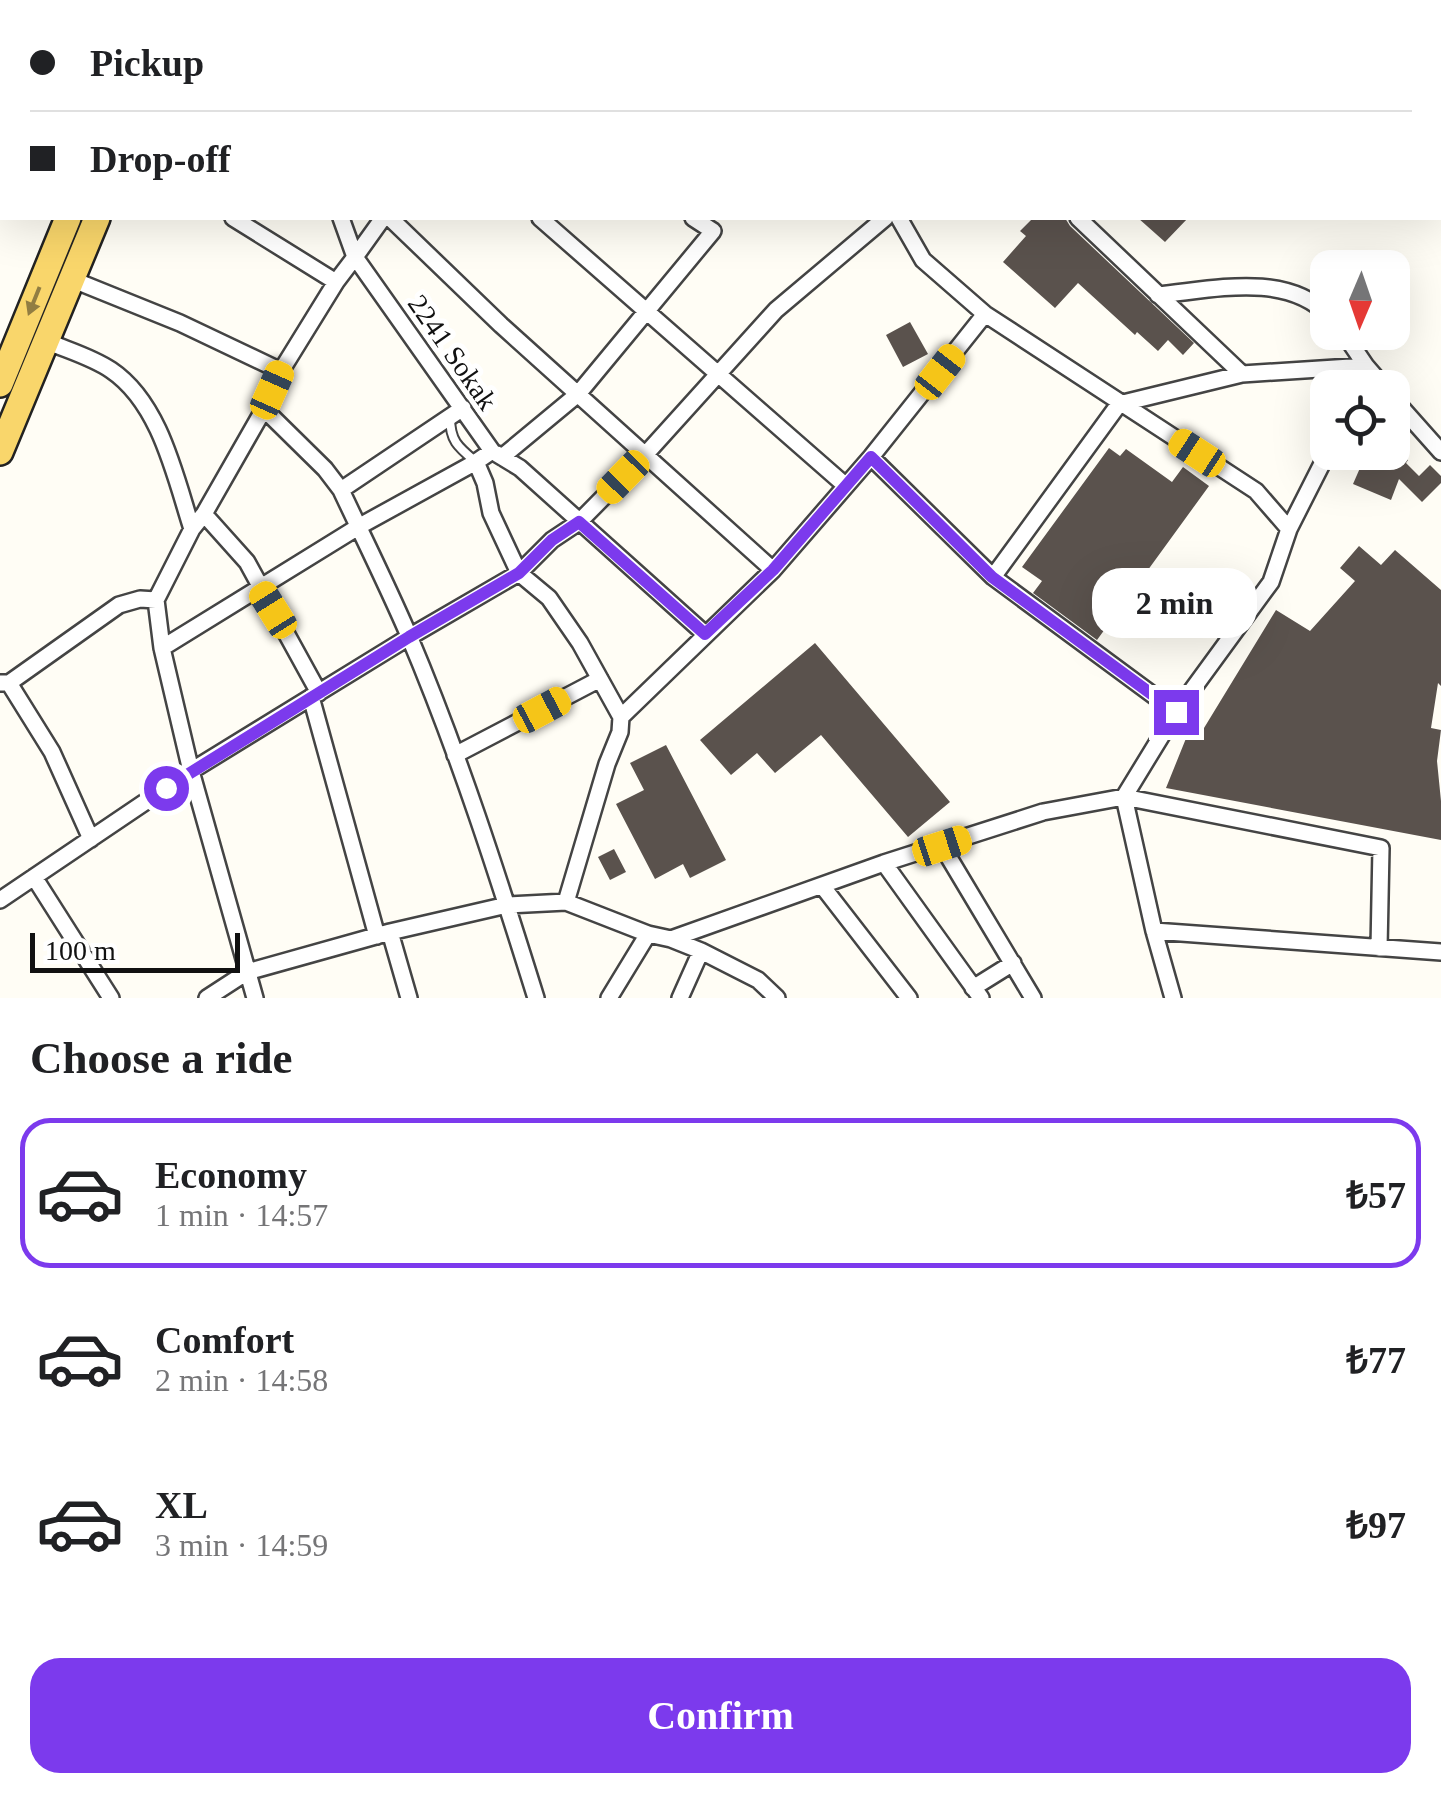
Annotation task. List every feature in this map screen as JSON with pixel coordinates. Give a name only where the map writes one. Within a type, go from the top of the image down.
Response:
[{"type":"main road","points":[[3,368],[67,220]]},
{"type":"main road","points":[[0,452],[95,220]]},
{"type":"street","points":[[236,220],[336,282]]},
{"type":"street","name":"2241 Sokak","points":[[162,648],[358,526],[497,454],[456,413],[355,257],[342,220]]},
{"type":"street","points":[[255,998],[191,770],[162,648],[156,600],[192,530],[264,410],[281,371],[336,282],[385,220]]},
{"type":"street","points":[[389,220],[773,570]]},
{"type":"street","points":[[542,220],[846,486]]},
{"type":"street","points":[[696,220],[713,231]]},
{"type":"street","points":[[705,634],[520,468],[497,454],[578,394],[724,220]]},
{"type":"street","points":[[0,900],[191,770],[519,573],[552,540],[579,522],[776,310],[883,220]]},
{"type":"street","points":[[900,220],[924,260],[985,314],[1256,491],[1289,529]]},
{"type":"street","points":[[1080,220],[1242,374]]},
{"type":"street","points":[[71,279],[180,323],[281,371]]},
{"type":"street","points":[[1158,295],[1242,287],[1285,290],[1310,301]]},
{"type":"street","points":[[566,902],[622,717],[773,570],[871,457],[985,314]]},
{"type":"street","points":[[46,341],[110,368],[128,384],[152,418],[167,450],[192,530]]},
{"type":"street","points":[[1356,350],[1369,370]]},
{"type":"street","points":[[992,577],[1120,404],[1242,374],[1366,366]]},
{"type":"street","points":[[1364,370],[1366,366]]},
{"type":"street","points":[[264,410],[326,468],[342,490],[409,637],[456,756],[536,998]]},
{"type":"street","points":[[342,490],[456,413]]},
{"type":"street","points":[[1410,417],[1441,452]]},
{"type":"street","points":[[871,457],[992,577],[1176,712]]},
{"type":"street","points":[[476,462],[491,513],[519,573],[549,598],[622,717]]},
{"type":"street","points":[[1173,998],[1124,797],[1176,712],[1271,582],[1289,529],[1319,470]]},
{"type":"street","points":[[204,514],[247,562],[288,633],[315,695],[384,934],[409,998]]},
{"type":"street","points":[[90,839],[52,752],[5,683],[119,605],[156,600]]},
{"type":"street","points":[[456,756],[600,679]]},
{"type":"street","points":[[671,939],[884,863],[1043,812],[1124,797],[1381,848],[1379,948]]},
{"type":"street","points":[[942,846],[1033,998]]},
{"type":"street","points":[[884,863],[977,993],[1013,963]]},
{"type":"street","points":[[34,877],[111,998]]},
{"type":"street","points":[[822,886],[909,998]]},
{"type":"street","points":[[207,998],[247,972],[384,934],[507,905],[566,902],[702,951],[758,980],[777,998]]},
{"type":"street","points":[[1154,931],[1441,952]]},
{"type":"street","points":[[609,998],[648,934]]},
{"type":"street","points":[[680,998],[702,951]]},
{"type":"street","points":[[751,998],[758,980]]},
{"type":"lane","points":[[456,413],[450,434],[476,462]]},
{"type":"building","points":[[1031,220],[1066,220],[1194,343],[1183,355],[1168,340],[1158,351],[1078,283],[1055,308],[1003,262],[1026,236],[1020,231]]},
{"type":"building","points":[[1140,220],[1186,220],[1165,242]]},
{"type":"building","points":[[910,322],[928,354],[903,367],[886,335]]},
{"type":"building","points":[[1109,448],[1120,456],[1126,449],[1172,482],[1183,467],[1209,486],[1097,640],[1033,593],[1042,581],[1022,567]]},
{"type":"building","points":[[1430,465],[1441,476],[1441,483],[1422,502],[1399,479],[1391,500],[1353,484],[1359,470],[1410,467],[1419,476]]},
{"type":"building","points":[[1359,546],[1381,565],[1395,550],[1441,590],[1441,686],[1438,683],[1431,728],[1441,730],[1437,761],[1441,840],[1166,788],[1191,726],[1204,728],[1276,610],[1310,631],[1355,581],[1340,568]]},
{"type":"building","points":[[815,643],[950,802],[908,837],[821,735],[775,773],[757,753],[731,775],[700,740]]},
{"type":"building","points":[[666,745],[726,860],[690,878],[683,864],[655,879],[616,804],[644,790],[630,763]]},
{"type":"building","points":[[614,849],[626,872],[610,880],[598,857]]},
{"type":"route","points":[[166,788],[519,573],[552,540],[579,522],[705,634],[773,570],[871,457],[992,577],[1176,712]]}]
